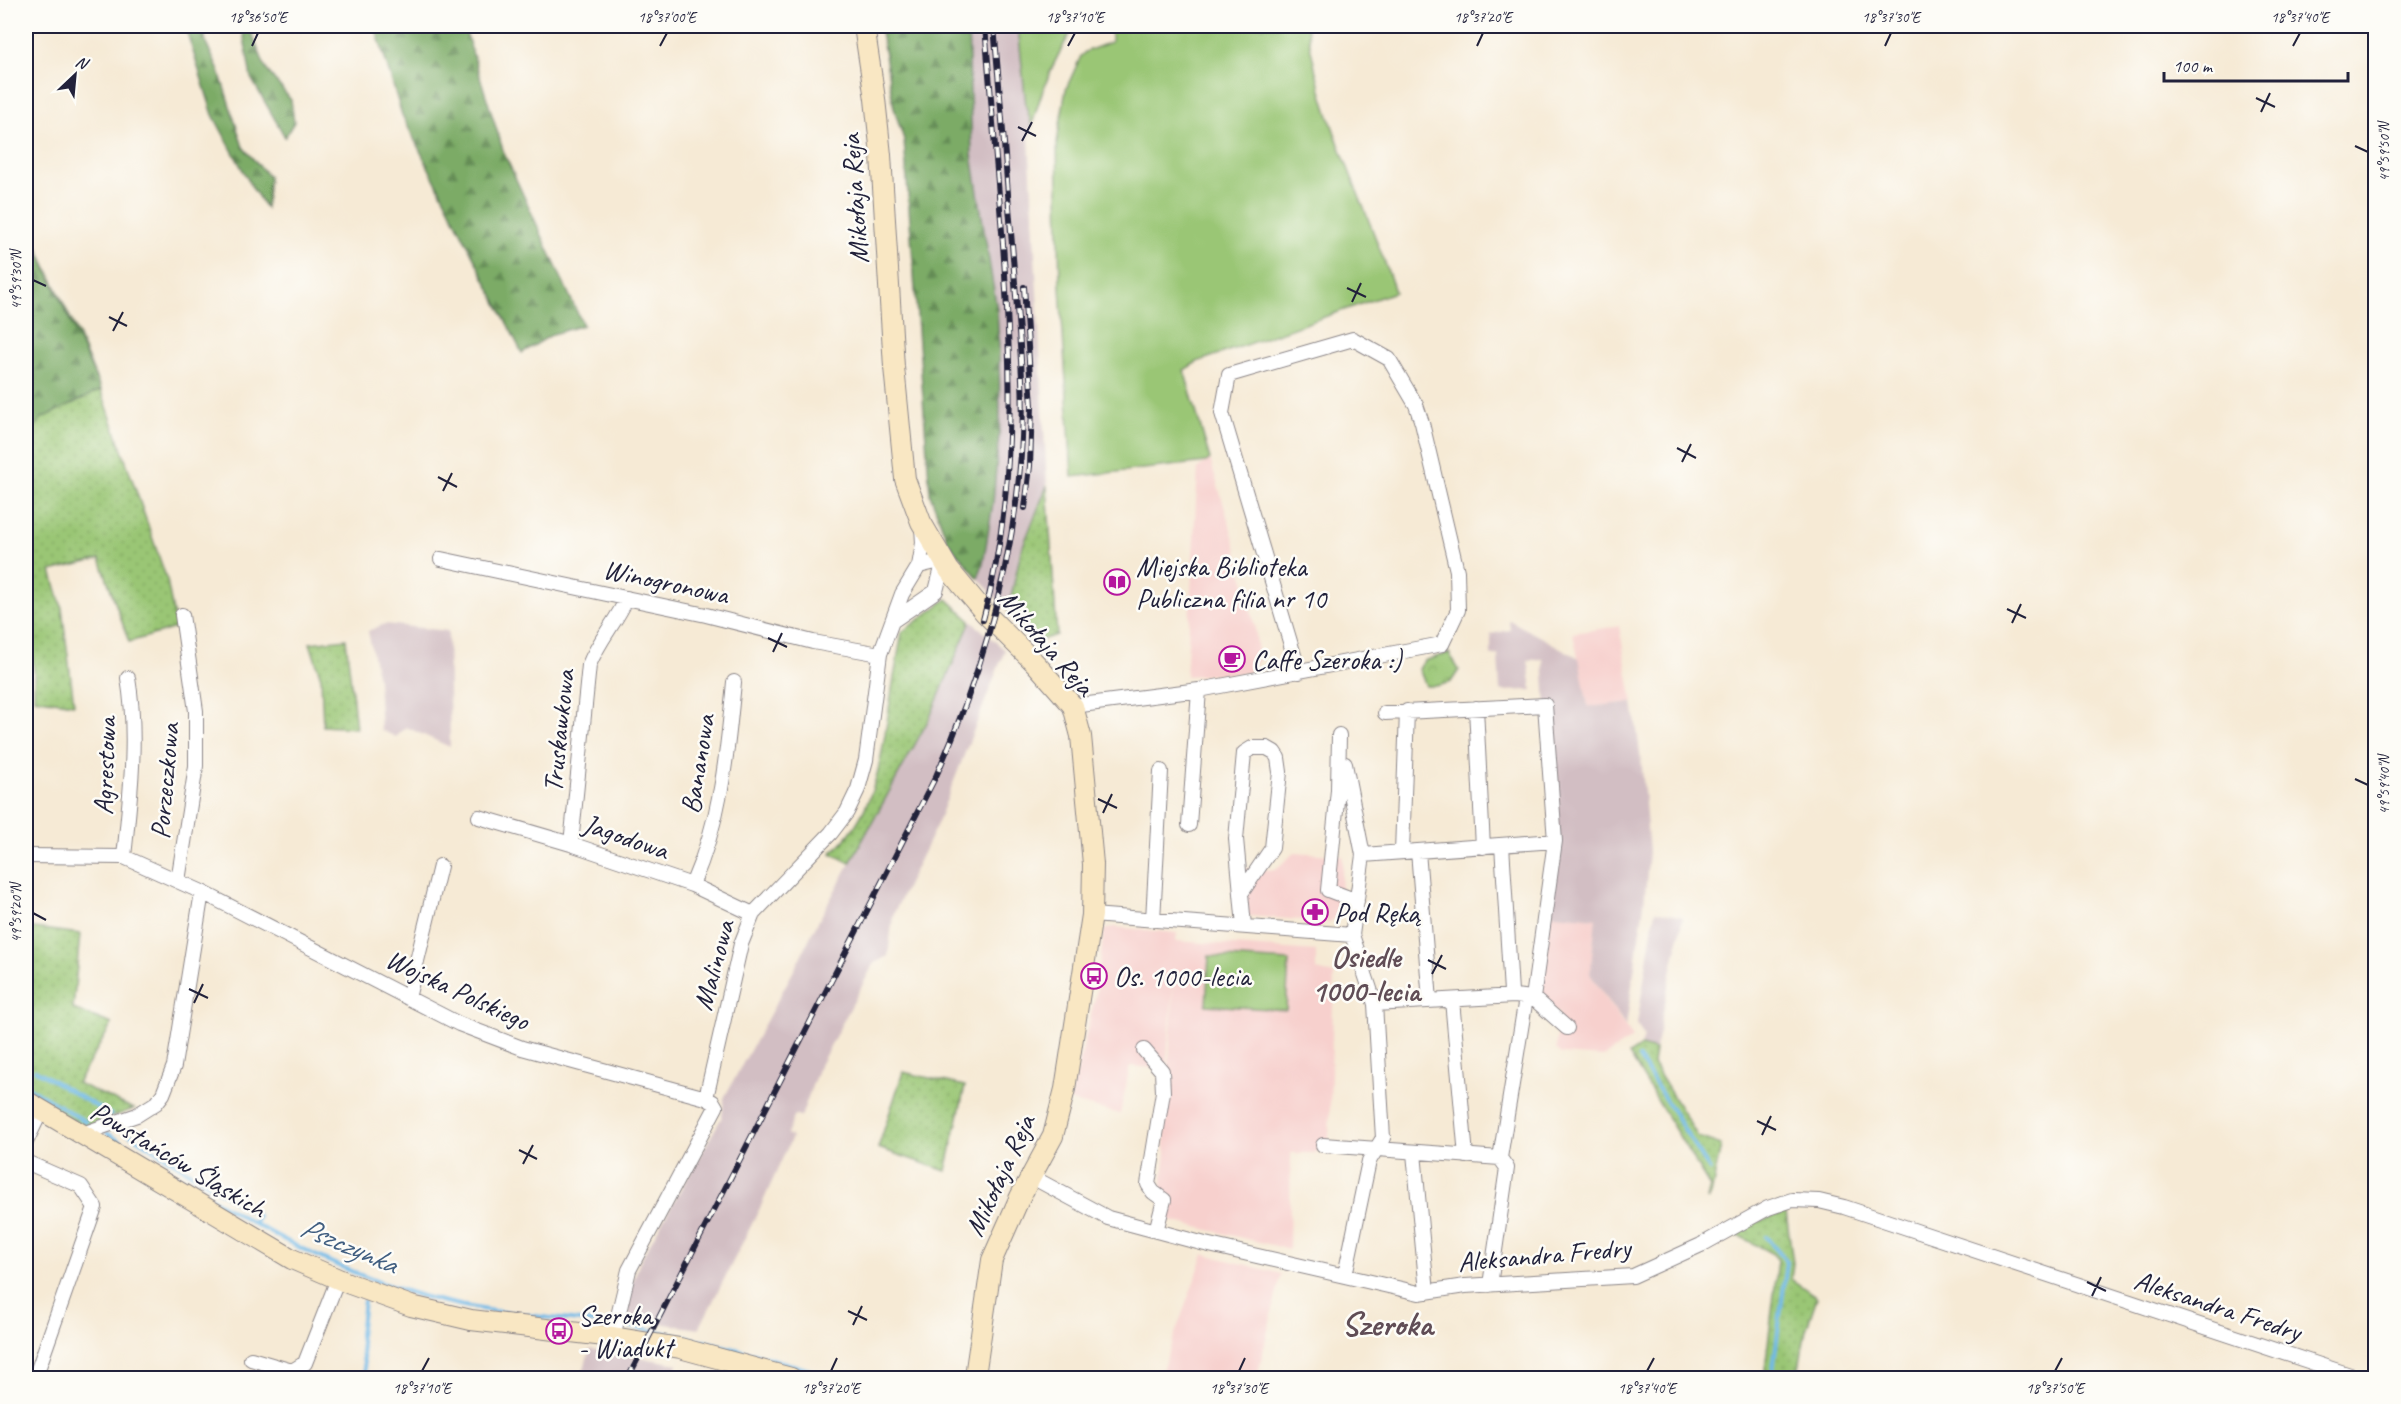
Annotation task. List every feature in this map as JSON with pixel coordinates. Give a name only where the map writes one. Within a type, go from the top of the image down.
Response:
[{"type":"street","name":"Mikołaja Reja","points":[[864,26],[881,155],[894,367],[905,479],[921,522],[965,590],[1073,706],[1081,736],[1093,864],[1092,915],[1065,1089],[1053,1136],[1020,1197],[992,1260],[975,1375]]},
{"type":"street","points":[[1073,706],[1199,690],[1299,672],[1442,644],[1458,610],[1457,571],[1416,405],[1389,359],[1353,339],[1230,375],[1222,413],[1299,672]]},
{"type":"street","points":[[921,522],[923,543],[919,566],[944,560],[936,591]]},
{"type":"street","name":"Winogronowa","points":[[441,559],[736,622],[813,642],[880,654]]},
{"type":"street","name":"Malinowa","points":[[613,1337],[629,1270],[716,1107],[706,1098],[741,944],[753,914],[831,833],[851,804],[864,767],[880,654],[902,594],[919,566]]},
{"type":"street","points":[[894,620],[936,591],[950,587],[965,590]]},
{"type":"street","name":"Truskawkowa","points":[[572,844],[589,665],[597,645],[609,631],[627,598]]},
{"type":"street","name":"Porzeczkowa","points":[[178,881],[196,766],[196,711],[182,615]]},
{"type":"street","name":"Agrestowa","points":[[124,857],[132,765],[132,701],[128,678]]},
{"type":"street","name":"Bananowa","points":[[692,885],[706,850],[721,797],[734,682]]},
{"type":"street","points":[[1189,825],[1199,690]]},
{"type":"street","points":[[1385,713],[1545,705],[1555,841],[1524,997],[1500,1158],[1507,1168],[1490,1285]]},
{"type":"street","points":[[1476,708],[1483,846]]},
{"type":"street","points":[[1402,852],[1407,711]]},
{"type":"street","points":[[1345,1275],[1369,1161],[1383,1138],[1374,1004],[1352,935],[1357,901],[1363,855],[1339,735],[1338,790],[1328,891],[1357,901]]},
{"type":"street","points":[[1242,892],[1272,848],[1280,772],[1278,758],[1267,748],[1252,748],[1244,753],[1236,838],[1244,926]]},
{"type":"street","points":[[1153,920],[1161,771]]},
{"type":"street","name":"Jagodowa","points":[[479,817],[572,844],[692,885],[753,914]]},
{"type":"street","points":[[1363,855],[1555,841]]},
{"type":"street","points":[[1502,845],[1511,992],[1524,997],[1567,1029]]},
{"type":"street","points":[[1418,851],[1430,1001]]},
{"type":"street","name":"Wojska Polskiego","points":[[26,856],[124,857],[202,892],[459,1024],[522,1048],[706,1098]]},
{"type":"street","points":[[408,998],[440,866]]},
{"type":"street","points":[[82,1134],[137,1115],[156,1103],[163,1094],[174,1065],[202,892]]},
{"type":"street","points":[[1092,915],[1352,935]]},
{"type":"street","points":[[1374,1004],[1524,997]]},
{"type":"street","points":[[1452,1000],[1466,1156]]},
{"type":"street","points":[[1144,1050],[1162,1071],[1163,1092],[1148,1184],[1153,1192],[1164,1200],[1156,1231]]},
{"type":"street","points":[[26,1142],[33,1106]]},
{"type":"street","name":"Powstańców Śląskich","points":[[33,1106],[292,1259],[411,1306],[471,1320],[613,1337],[680,1348],[791,1378]]},
{"type":"street","points":[[1323,1145],[1500,1158]]},
{"type":"street","points":[[1414,1153],[1427,1292]]},
{"type":"street","points":[[26,1162],[81,1186],[95,1207],[35,1378]]},
{"type":"street","name":"Aleksandra Fredry","points":[[1032,1177],[1108,1218],[1419,1293],[1490,1285],[1633,1276],[1701,1245],[1768,1208],[1792,1200],[1819,1201],[1855,1210],[2359,1378]]},
{"type":"street","points":[[251,1359],[292,1371],[305,1363],[338,1279]]},
{"type":"shaded area","points":[[968,26],[1018,26],[1026,106],[1032,126],[1029,137],[1047,486],[1021,551],[1008,611],[978,578],[983,564],[993,503],[1000,423],[999,347],[997,310],[972,155]]},
{"type":"shaded area","points":[[1210,459],[1236,546],[1255,628],[1259,660],[1247,673],[1186,676],[1198,468]]},
{"type":"shaded area","points":[[970,620],[1005,650],[938,822],[893,915],[888,956],[874,963],[818,1069],[801,1117],[795,1115],[787,1134],[792,1137],[762,1204],[699,1329],[632,1319],[624,1306],[641,1259],[722,1117],[724,1098],[930,717]]},
{"type":"shaded area","points":[[1509,620],[1579,658],[1588,707],[1633,702],[1642,767],[1649,852],[1644,904],[1626,1026],[1590,974],[1596,918],[1545,913],[1555,844],[1543,659],[1528,660],[1532,690],[1500,691],[1498,655],[1491,656],[1491,634],[1510,630]]},
{"type":"shaded area","points":[[385,624],[448,631],[450,747],[406,727],[396,737],[381,730],[378,680],[368,631]]},
{"type":"shaded area","points":[[1619,626],[1633,702],[1588,707],[1573,633]]},
{"type":"shaded area","points":[[1295,852],[1343,856],[1340,913],[1330,922],[1237,915],[1239,868],[1275,870]]},
{"type":"shaded area","points":[[1655,911],[1683,917],[1655,1050],[1641,1046],[1644,1036],[1637,1024]]},
{"type":"shaded area","points":[[1545,913],[1596,918],[1590,974],[1633,1038],[1603,1057],[1561,1054],[1556,1049],[1559,1014],[1540,996],[1543,986],[1531,985]]},
{"type":"shaded area","points":[[1114,927],[1177,933],[1176,941],[1316,951],[1316,970],[1334,974],[1329,1140],[1315,1153],[1291,1153],[1289,1249],[1167,1220],[1172,1196],[1161,1193],[1166,1153],[1164,1142],[1175,965],[1166,1069],[1130,1066],[1120,1114],[1070,1101],[1097,989],[1104,930]]},
{"type":"shaded area","points":[[1204,1254],[1281,1274],[1257,1378],[1159,1378]]},
{"type":"shaded area","points":[[590,1349],[678,1364],[669,1378],[581,1378]]},
{"type":"green space","points":[[185,26],[203,26],[206,43],[219,71],[243,147],[269,177],[266,208],[253,189],[213,115]]},
{"type":"green space","points":[[242,26],[249,26],[266,69],[291,100],[294,122],[285,137],[251,78]]},
{"type":"green space","points":[[375,26],[464,26],[504,153],[583,325],[553,334],[522,353],[402,115]]},
{"type":"green space","points":[[880,26],[968,26],[972,155],[997,310],[999,347],[1000,423],[993,503],[983,564],[978,578],[948,542],[930,494],[904,140],[894,108]]},
{"type":"green space","points":[[1018,26],[1075,26],[1049,74],[1032,126],[1026,106]]},
{"type":"green space","points":[[1111,26],[1307,26],[1322,95],[1395,292],[1197,362],[1184,370],[1210,459],[1206,462],[1072,477],[1060,287],[1057,142],[1066,89],[1081,56],[1085,52],[1111,42]]},
{"type":"green space","points":[[26,223],[78,334],[104,398],[167,580],[176,628],[129,642],[100,559],[51,571],[62,608],[74,704],[34,698],[34,672],[26,601]]},
{"type":"green space","points":[[26,223],[101,390],[42,418],[26,437]]},
{"type":"green space","points":[[1047,486],[1057,635],[1038,641],[1008,611],[1021,551]]},
{"type":"green space","points":[[947,599],[970,620],[970,623],[930,717],[850,863],[831,853],[856,824],[878,772],[902,632]]},
{"type":"green space","points":[[346,639],[356,728],[323,726],[321,678],[310,643]]},
{"type":"green space","points":[[1449,653],[1459,670],[1451,682],[1426,686],[1419,669],[1424,661]]},
{"type":"green space","points":[[26,927],[80,934],[73,1009],[112,1024],[77,1083],[134,1109],[84,1127],[26,1093]]},
{"type":"green space","points":[[1209,956],[1289,961],[1286,1010],[1206,1005]]},
{"type":"green space","points":[[1641,1046],[1655,1050],[1653,1064],[1698,1137],[1721,1145],[1711,1195],[1707,1200],[1710,1187],[1629,1054]]},
{"type":"green space","points":[[903,1072],[965,1086],[946,1171],[878,1148]]},
{"type":"green space","points":[[1786,1212],[1793,1263],[1791,1279],[1817,1297],[1806,1330],[1797,1378],[1764,1378],[1778,1260],[1773,1254],[1730,1231]]},
{"type":"waterway","points":[[26,964],[28,928]]},
{"type":"waterway","points":[[1639,1058],[1710,1170]]},
{"type":"waterway","points":[[35,1070],[111,1115]]},
{"type":"waterway","name":"Pszczynka","points":[[26,1086],[86,1122]]},
{"type":"waterway","points":[[120,1128],[258,1216],[254,1224]]},
{"type":"waterway","name":"Pszczynka","points":[[107,1133],[248,1220],[360,1275],[448,1303],[498,1312],[600,1323]]},
{"type":"waterway","points":[[1766,1237],[1787,1262],[1772,1378]]},
{"type":"waterway","points":[[364,1301],[360,1335],[366,1378]]},
{"type":"waterway","name":"Pszczynka","points":[[622,1325],[729,1347],[834,1378]]},
{"type":"railway","points":[[983,620],[1002,527],[1007,480],[1010,386],[1003,244],[985,26]]},
{"type":"railway","points":[[628,1378],[936,776],[969,695],[995,611],[1005,569],[1019,482],[1023,396],[994,26]]},
{"type":"railway","points":[[1024,287],[1032,406],[1030,466],[1025,508]]},
{"type":"place","name":"Miejska Biblioteka Publiczna filia nr 10","points":[[1117,582]]},
{"type":"place","name":"Caffe Szeroka :)","points":[[1232,659]]},
{"type":"place","name":"Pod Ręką","points":[[1315,912]]},
{"type":"place","name":"Os. 1000-lecia","points":[[1094,976]]},
{"type":"place","name":"Szeroka - Wiadukt","points":[[559,1331]]},
{"type":"district","name":"Osiedle 1000-lecia","points":[[1366,974]]},
{"type":"district","name":"Szeroka","points":[[1387,1323]]}]
